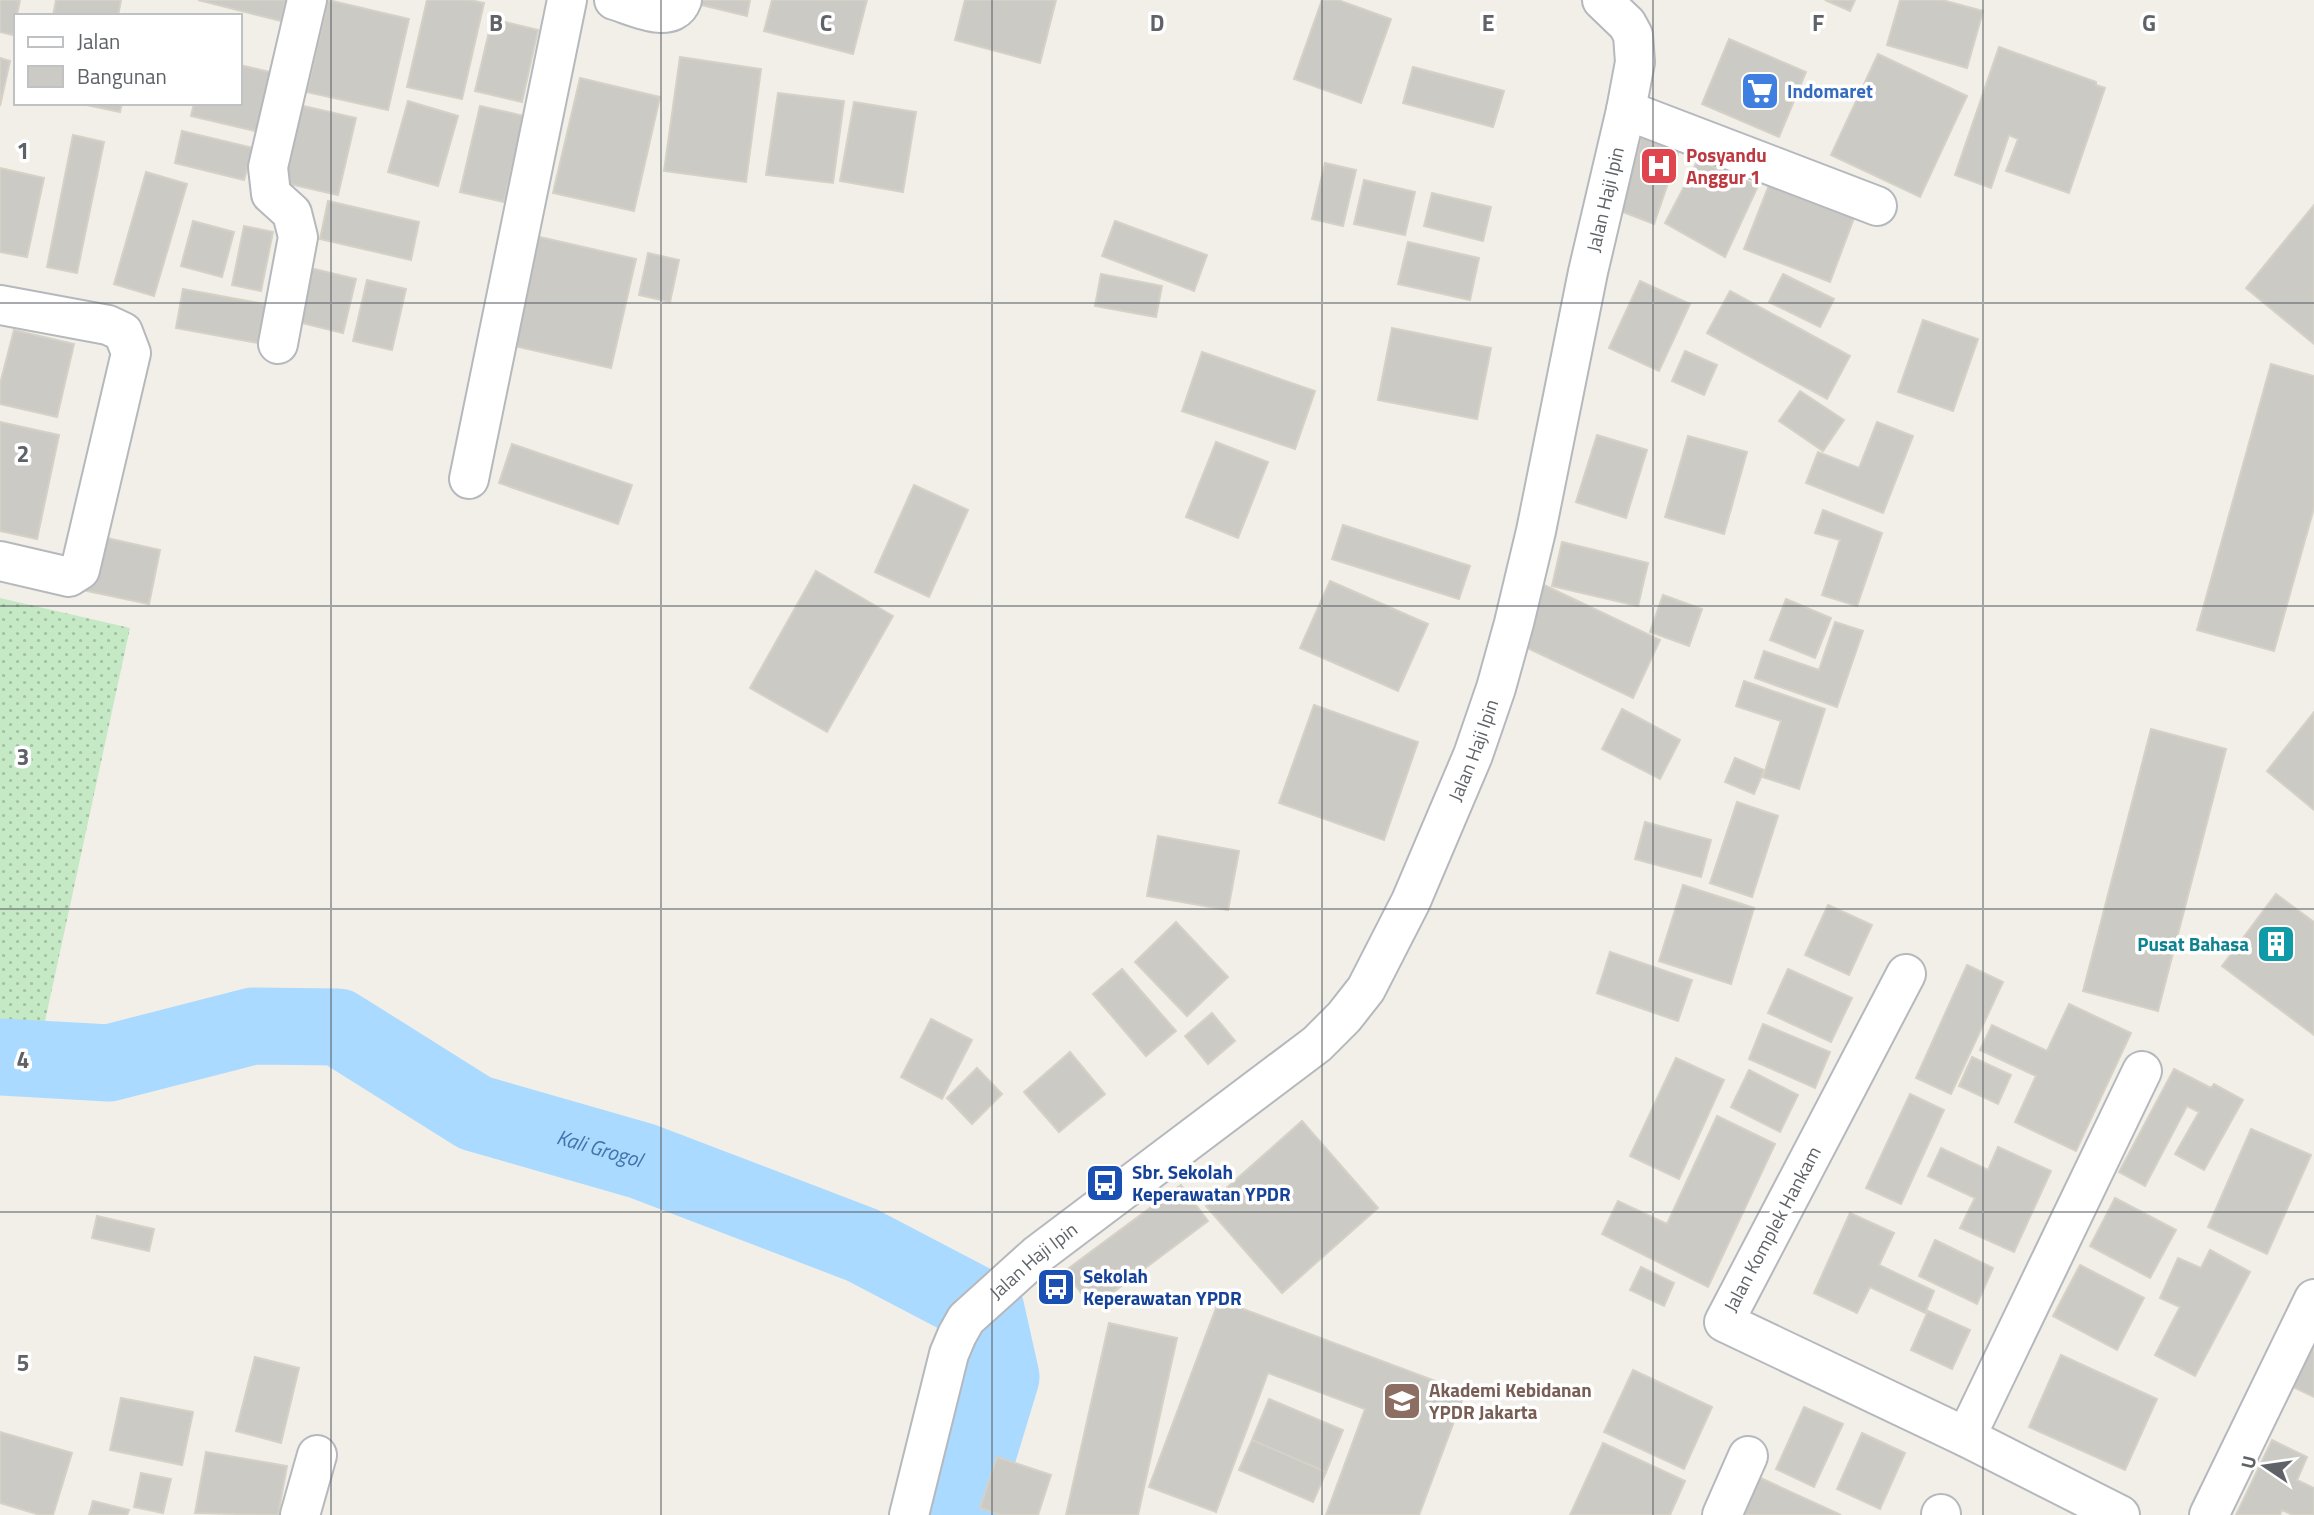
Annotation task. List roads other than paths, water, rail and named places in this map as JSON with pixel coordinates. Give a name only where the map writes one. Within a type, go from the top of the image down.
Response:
[{"type":"street","points":[[278,344],[298,237],[292,213],[271,194],[268,167],[307,0]]},
{"type":"street","points":[[469,479],[567,0]]},
{"type":"street","points":[[614,0],[664,15],[674,12],[682,0]]},
{"type":"street","name":"Jalan Haji Ipin","points":[[909,1515],[950,1354],[966,1319],[1037,1255],[1317,1044],[1344,1017],[1366,989],[1382,960],[1473,755],[1496,688],[1536,531],[1588,272],[1635,62],[1633,35],[1627,24],[1602,0]]},
{"type":"street","points":[[1626,110],[1877,206]]},
{"type":"street","points":[[0,305],[108,325],[124,332],[131,353],[80,570],[69,577],[0,561]]},
{"type":"street","name":"Jalan Komplek Hankam","points":[[1906,975],[1724,1322],[1966,1437],[2120,1515]]},
{"type":"street","points":[[1966,1437],[2142,1072]]},
{"type":"street","points":[[2209,1515],[2314,1299]]},
{"type":"street","points":[[300,1515],[317,1455]]},
{"type":"street","points":[[1722,1515],[1748,1456]]},
{"type":"waterway","name":"Kali Grogol","points":[[0,1057],[109,1063],[253,1026],[338,1027],[475,1113],[642,1161],[862,1245],[986,1310],[1001,1377],[959,1515]]},
{"type":"place","name":"Indomaret","points":[[1760,91]]},
{"type":"place","name":"Posyandu Anggur 1","points":[[1659,166]]},
{"type":"place","name":"Pusat Bahasa","points":[[2276,944]]},
{"type":"place","name":"Sbr. Sekolah Keperawatan YPDR","points":[[1105,1183]]},
{"type":"place","name":"Sekolah Keperawatan YPDR","points":[[1056,1287]]},
{"type":"place","name":"Akademi Kebidanan YPDR Jakarta","points":[[1402,1401]]}]
